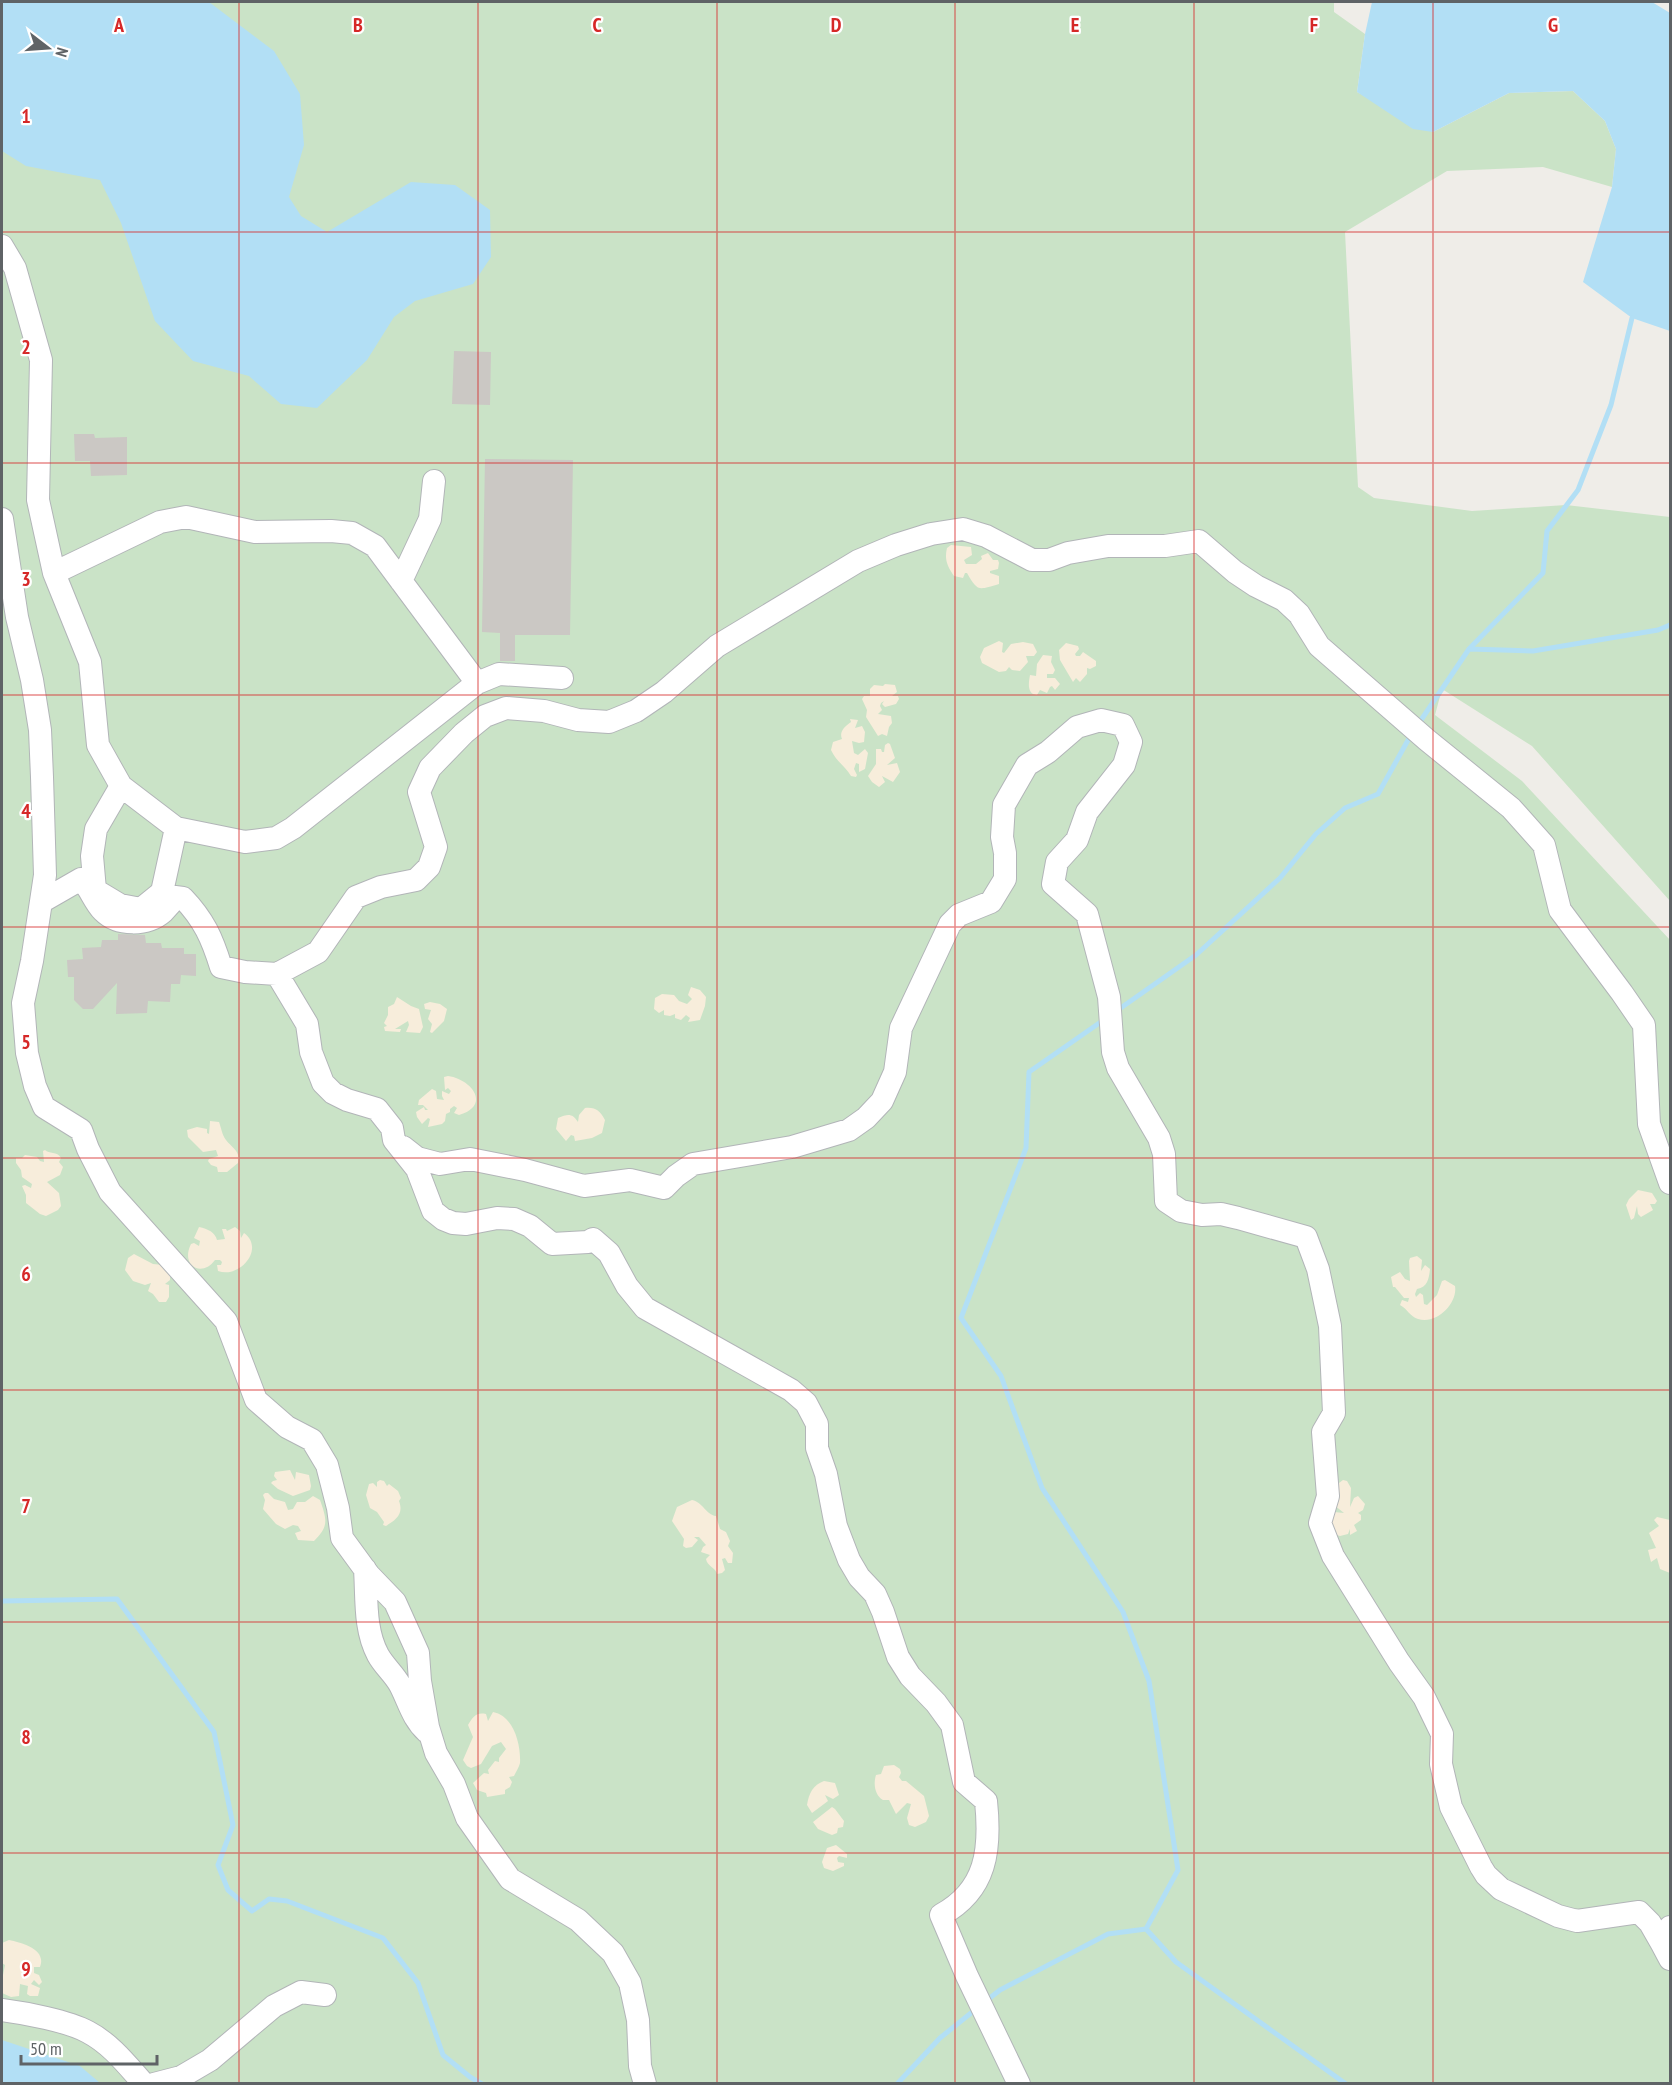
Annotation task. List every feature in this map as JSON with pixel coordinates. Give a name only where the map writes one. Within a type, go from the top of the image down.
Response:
[{"type":"lane","points":[[2,246],[15,268],[41,360],[38,500],[54,573],[90,663],[98,745],[121,786],[176,828],[245,842],[276,838],[293,828],[477,683],[499,674],[562,678]]},
{"type":"lane","points":[[401,581],[430,519],[434,481]]},
{"type":"lane","points":[[54,573],[160,522],[186,517],[255,532],[352,533],[375,546],[477,683]]},
{"type":"lane","points":[[2,519],[6,557],[40,730],[45,874],[32,961],[22,1004],[27,1053],[35,1086],[44,1107],[81,1130],[110,1192],[226,1321],[256,1400],[287,1427],[312,1440],[327,1465],[338,1508],[342,1538],[365,1569],[395,1602],[418,1653],[420,1681],[436,1753],[454,1784],[467,1818],[510,1879],[578,1920],[613,1953],[630,1983],[638,2020],[640,2066],[645,2084]]},
{"type":"lane","points":[[41,902],[81,879],[101,909],[112,918],[135,923],[162,913],[176,897],[183,898],[198,914],[212,938],[221,967],[245,972],[278,974],[318,952],[356,897],[381,886],[416,880],[429,867],[436,847],[419,792],[430,768],[464,733],[485,716],[506,708],[544,711],[578,720],[609,722],[636,711],[664,692],[717,646],[858,561],[896,545],[931,534],[963,529],[986,536],[1032,560],[1049,560],[1068,553],[1108,546],[1165,546],[1199,541],[1235,572],[1284,600],[1299,614],[1319,645],[1427,740],[1511,808],[1544,845],[1560,910],[1644,1025],[1649,1125],[1671,1183]]},
{"type":"lane","points":[[394,1140],[417,1158],[440,1164],[470,1159],[525,1170],[584,1186],[630,1180],[664,1188],[693,1164],[792,1147],[849,1130],[867,1118],[882,1101],[895,1072],[901,1028],[950,924],[959,915],[991,902],[1005,879],[1005,853],[1002,837],[1004,805],[1027,765],[1048,752],[1077,728],[1101,720],[1123,725],[1131,742],[1124,765],[1087,812],[1077,840],[1058,862],[1053,884],[1087,914],[1109,997],[1113,1052],[1118,1068],[1159,1138],[1164,1154],[1166,1201],[1181,1211],[1202,1215],[1221,1214],[1306,1237],[1318,1269],[1330,1326],[1334,1402],[1334,1413],[1323,1432],[1328,1496],[1320,1523],[1333,1556],[1399,1662],[1424,1697],[1442,1734],[1441,1764],[1451,1807],[1486,1875],[1500,1889],[1558,1917],[1577,1922],[1639,1912],[1668,1943]]},
{"type":"lane","points":[[121,786],[96,830],[92,856],[95,890],[120,905],[141,909],[162,892],[176,828]]},
{"type":"lane","points":[[278,974],[307,1024],[311,1052],[323,1083],[333,1093],[347,1100],[378,1109],[392,1128],[394,1140],[417,1169],[433,1211],[453,1223],[466,1224],[497,1218],[514,1219],[530,1226],[552,1244],[588,1242],[593,1239],[609,1253],[627,1286],[645,1308],[791,1390],[807,1403],[818,1424],[817,1448],[826,1474],[836,1526],[849,1560],[879,1603],[898,1657],[910,1676],[936,1703],[952,1725],[964,1782],[986,1801],[989,1833],[979,1879],[969,1894],[941,1915],[967,1976],[1019,2084]]},
{"type":"lane","points":[[365,1569],[366,1606],[372,1641],[379,1658],[400,1685],[417,1723],[431,1735]]},
{"type":"lane","points":[[154,2084],[181,2077],[210,2060],[274,2006],[301,1992],[325,1995]]},
{"type":"lane","points":[[2,2010],[35,2015],[88,2032],[118,2054],[144,2084]]},
{"type":"green space","points":[[2,2],[1334,2],[1334,12],[1365,34],[1357,92],[1433,132],[1509,93],[1573,91],[1605,121],[1616,149],[1612,187],[1543,167],[1447,171],[1345,232],[1358,487],[1374,498],[1472,511],[1566,505],[1670,517],[1670,901],[1532,746],[1442,689],[1435,715],[1522,781],[1670,940],[1670,2083],[2,2083]]},
{"type":"sand","points":[[951,545],[971,547],[972,555],[964,560],[966,564],[976,564],[982,559],[981,556],[988,553],[993,560],[998,560],[998,569],[990,573],[999,576],[999,584],[979,588],[967,573],[963,578],[954,576],[946,560],[947,548]]},
{"type":"sand","points":[[999,641],[1003,643],[1002,652],[1004,653],[1011,644],[1023,642],[1033,644],[1037,652],[1034,656],[1026,656],[1028,662],[1020,671],[1009,667],[1006,671],[999,672],[982,663],[980,657],[984,648]]},
{"type":"sand","points":[[1066,643],[1078,646],[1076,656],[1080,656],[1083,652],[1096,661],[1096,666],[1087,668],[1087,674],[1080,682],[1076,678],[1073,682],[1060,660],[1059,650]]},
{"type":"sand","points":[[1043,655],[1052,656],[1051,662],[1055,670],[1053,674],[1047,674],[1047,678],[1055,678],[1060,684],[1055,690],[1052,686],[1047,693],[1040,690],[1037,695],[1030,690],[1029,680],[1030,675],[1036,676],[1037,664]]},
{"type":"sand","points":[[885,684],[895,685],[897,692],[892,696],[898,696],[899,699],[896,704],[885,707],[882,704],[884,701],[881,703],[882,710],[878,714],[891,716],[892,723],[887,736],[882,734],[878,736],[866,717],[867,710],[862,699],[864,696],[870,696],[870,689],[874,685],[883,686]]},
{"type":"sand","points":[[850,719],[858,720],[855,728],[862,726],[865,732],[864,742],[852,741],[854,753],[858,755],[865,749],[868,753],[865,769],[859,772],[859,764],[856,763],[854,769],[856,777],[851,776],[831,750],[833,742],[842,739],[842,732],[851,722]]},
{"type":"sand","points":[[888,743],[895,758],[887,765],[897,763],[900,772],[893,782],[882,776],[885,782],[879,787],[868,776],[876,764],[876,749],[884,752],[885,745]]},
{"type":"sand","points":[[691,987],[700,990],[706,997],[700,1020],[688,1022],[690,1018],[686,1015],[681,1020],[675,1018],[675,1014],[664,1015],[664,1010],[659,1013],[654,1009],[655,998],[662,994],[674,995],[679,1001],[687,1004],[692,999],[688,995]]},
{"type":"sand","points":[[397,997],[419,1009],[423,1027],[420,1033],[406,1032],[408,1021],[395,1029],[401,1029],[400,1032],[385,1031],[384,1027],[387,1026],[384,1023],[388,1015],[388,1007],[394,1004]]},
{"type":"sand","points":[[430,1002],[440,1004],[447,1009],[444,1021],[432,1033],[430,1032],[432,1024],[428,1019],[431,1010],[425,1009],[424,1004]]},
{"type":"sand","points":[[448,1076],[470,1087],[475,1093],[474,1105],[469,1111],[459,1115],[454,1113],[457,1108],[454,1106],[446,1114],[442,1124],[428,1127],[430,1119],[428,1118],[422,1124],[417,1117],[416,1112],[424,1107],[428,1110],[423,1105],[418,1105],[419,1100],[432,1089],[436,1091],[437,1099],[444,1100],[442,1091],[449,1094],[451,1091],[448,1088],[445,1090],[444,1077]]},
{"type":"sand","points":[[585,1108],[595,1109],[603,1117],[605,1120],[602,1133],[592,1138],[575,1141],[574,1136],[571,1135],[566,1141],[556,1129],[558,1118],[570,1115],[578,1122],[579,1115]]},
{"type":"sand","points":[[210,1121],[219,1122],[225,1138],[238,1155],[238,1163],[227,1172],[218,1172],[217,1167],[208,1161],[218,1156],[216,1150],[203,1152],[188,1137],[187,1130],[197,1127],[207,1129],[209,1134]]},
{"type":"sand","points":[[43,1151],[59,1156],[61,1158],[59,1162],[63,1167],[60,1175],[47,1182],[59,1193],[61,1206],[46,1216],[26,1203],[26,1195],[22,1186],[31,1188],[32,1184],[22,1177],[21,1170],[16,1163],[16,1158],[22,1158],[25,1155],[37,1157],[44,1162]]},
{"type":"sand","points":[[1638,1190],[1652,1193],[1657,1201],[1655,1204],[1650,1204],[1653,1210],[1641,1217],[1637,1206],[1634,1218],[1631,1220],[1626,1205]]},
{"type":"sand","points":[[199,1227],[211,1231],[217,1240],[225,1239],[222,1229],[227,1231],[235,1227],[240,1231],[241,1238],[244,1233],[250,1239],[252,1246],[247,1261],[235,1271],[227,1272],[218,1271],[217,1265],[221,1265],[222,1262],[220,1260],[215,1260],[204,1268],[194,1267],[188,1258],[188,1252],[191,1244],[199,1246],[200,1241],[194,1238]]},
{"type":"sand","points":[[134,1254],[153,1264],[163,1265],[170,1273],[170,1280],[165,1284],[169,1285],[169,1297],[166,1302],[159,1302],[148,1291],[151,1283],[145,1285],[133,1281],[125,1270],[128,1258]]},
{"type":"sand","points":[[1417,1256],[1422,1260],[1421,1271],[1425,1265],[1430,1269],[1427,1282],[1417,1289],[1415,1294],[1416,1297],[1420,1293],[1423,1295],[1424,1304],[1427,1305],[1437,1295],[1442,1281],[1445,1280],[1455,1286],[1450,1305],[1439,1316],[1432,1319],[1418,1319],[1413,1316],[1400,1305],[1402,1300],[1408,1302],[1409,1298],[1404,1298],[1393,1287],[1391,1277],[1400,1272],[1405,1279],[1410,1281],[1409,1261],[1410,1258]]},
{"type":"sand","points":[[290,1470],[295,1480],[296,1472],[309,1475],[310,1490],[293,1496],[271,1483],[277,1480],[274,1476],[275,1472]]},
{"type":"sand","points":[[380,1480],[398,1491],[401,1498],[400,1513],[386,1526],[383,1525],[384,1522],[377,1512],[370,1508],[366,1495],[369,1484],[373,1483],[377,1487],[377,1482]]},
{"type":"sand","points":[[1343,1480],[1347,1481],[1351,1488],[1350,1507],[1354,1498],[1358,1496],[1365,1504],[1363,1510],[1358,1513],[1361,1515],[1361,1520],[1354,1525],[1357,1531],[1350,1535],[1350,1529],[1348,1534],[1340,1536],[1327,1532],[1334,1512],[1344,1513],[1334,1505],[1335,1486]]},
{"type":"sand","points":[[265,1493],[285,1502],[288,1510],[293,1509],[297,1502],[305,1502],[313,1496],[320,1500],[325,1522],[319,1536],[314,1541],[298,1540],[295,1533],[301,1531],[298,1526],[293,1525],[285,1529],[276,1524],[263,1509]]},
{"type":"sand","points":[[692,1500],[716,1516],[720,1529],[726,1532],[730,1541],[728,1546],[733,1553],[732,1563],[728,1563],[725,1558],[722,1559],[725,1570],[722,1573],[717,1574],[708,1563],[706,1559],[710,1555],[701,1552],[706,1545],[699,1537],[694,1537],[698,1540],[692,1547],[683,1546],[684,1539],[672,1521],[677,1507]]},
{"type":"sand","points":[[1657,1517],[1670,1520],[1670,1573],[1660,1569],[1657,1558],[1651,1562],[1648,1550],[1656,1548],[1649,1533],[1659,1526],[1654,1520]]},
{"type":"sand","points":[[493,1712],[506,1719],[515,1732],[520,1763],[514,1776],[509,1777],[512,1782],[505,1790],[505,1794],[487,1797],[486,1793],[477,1790],[473,1783],[484,1773],[489,1774],[488,1770],[495,1761],[499,1762],[499,1758],[506,1749],[501,1742],[492,1746],[481,1764],[471,1768],[463,1760],[473,1737],[468,1725],[473,1717],[477,1714],[486,1714],[488,1721]]},
{"type":"sand","points":[[894,1765],[900,1769],[899,1777],[902,1781],[906,1781],[924,1796],[929,1816],[926,1822],[915,1827],[909,1825],[907,1818],[911,1804],[907,1803],[896,1814],[889,1800],[883,1800],[876,1793],[876,1775],[881,1774],[884,1766]]},
{"type":"sand","points":[[824,1781],[835,1783],[839,1795],[833,1799],[825,1795],[828,1801],[812,1813],[807,1805],[809,1797],[814,1787]]},
{"type":"sand","points":[[832,1807],[844,1821],[843,1827],[838,1828],[837,1833],[832,1835],[818,1829],[813,1822]]},
{"type":"sand","points":[[836,1845],[847,1854],[847,1858],[839,1856],[838,1862],[844,1863],[844,1866],[833,1871],[824,1868],[822,1862],[827,1848]]},
{"type":"sand","points":[[9,1940],[32,1948],[40,1956],[40,1967],[34,1967],[34,1973],[39,1975],[42,1982],[39,1985],[34,1980],[31,1984],[40,1988],[38,1996],[27,1994],[28,1986],[20,1984],[19,1996],[11,1997],[2,1993],[2,1975],[5,1965],[2,1963],[2,1943]]},
{"type":"water","points":[[2,2],[209,2],[274,51],[300,94],[304,145],[289,197],[301,216],[327,232],[411,182],[455,185],[490,210],[491,257],[473,284],[415,301],[394,317],[367,360],[317,408],[281,404],[249,376],[193,361],[155,321],[121,223],[100,180],[26,166],[2,151]]},
{"type":"water","points":[[1372,2],[1652,2],[1670,13],[1670,331],[1632,318],[1583,282],[1612,187],[1616,149],[1605,121],[1573,91],[1509,93],[1433,132],[1413,129],[1357,92]]},
{"type":"water","points":[[2,2040],[80,2066],[100,2083],[2,2083]]},
{"type":"building","points":[[454,351],[491,352],[490,405],[452,404]]},
{"type":"building","points":[[74,434],[94,434],[95,438],[127,437],[127,475],[91,476],[90,461],[75,461]]},
{"type":"building","points":[[485,459],[573,460],[570,635],[515,635],[515,661],[500,661],[500,633],[482,632]]},
{"type":"building","points":[[118,934],[145,935],[146,943],[161,943],[162,948],[184,948],[184,954],[196,954],[196,976],[181,975],[180,984],[171,984],[170,1002],[148,1001],[147,1013],[116,1014],[117,983],[93,1009],[83,1009],[74,1000],[74,977],[68,977],[67,960],[83,959],[82,948],[101,947],[102,940],[118,940]]},
{"type":"waterway","points":[[1417,726],[1469,649],[1543,573],[1547,531],[1578,490],[1611,405],[1632,318]]},
{"type":"waterway","points":[[1469,649],[1533,651],[1658,630],[1670,625]]},
{"type":"waterway","points":[[1115,1012],[1196,955],[1280,878],[1316,834],[1345,808],[1378,794],[1412,733]]},
{"type":"waterway","points":[[1105,1019],[1029,1072],[1026,1148],[961,1318],[1001,1376],[1042,1488],[1123,1612],[1149,1681],[1178,1870],[1146,1929]]},
{"type":"waterway","points":[[2,1601],[117,1599],[214,1732],[233,1825],[218,1865],[228,1890],[252,1911],[269,1899],[287,1901],[383,1938],[418,1983],[443,2055],[482,2084]]},
{"type":"waterway","points":[[1146,1929],[1176,1962],[1346,2084]]},
{"type":"waterway","points":[[986,2001],[1000,1990],[1108,1934],[1146,1929]]},
{"type":"waterway","points":[[897,2084],[940,2038],[976,2009]]}]
